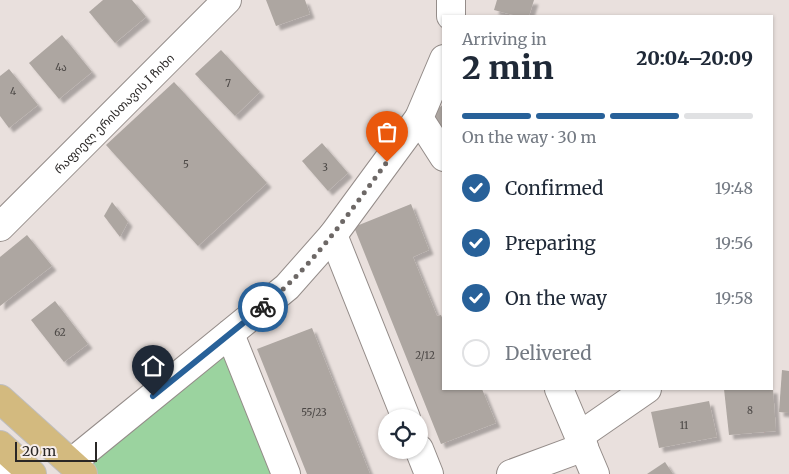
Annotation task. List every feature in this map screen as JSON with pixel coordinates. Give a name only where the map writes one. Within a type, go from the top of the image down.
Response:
[{"type":"main road","points":[[0,400],[77,468]]},
{"type":"street","name":"რაფიელ ერისთავის I ჩიხი","points":[[0,227],[227,0]]},
{"type":"street","points":[[451,15],[452,0]]},
{"type":"street","points":[[77,468],[230,334],[287,287],[333,235],[420,118],[442,64]]},
{"type":"street","points":[[420,118],[442,154]]},
{"type":"street","points":[[333,235],[402,409]]},
{"type":"street","points":[[230,334],[286,474]]},
{"type":"street","points":[[559,390],[595,474]]},
{"type":"street","points":[[511,474],[581,441],[645,390]]},
{"type":"street","points":[[423,459],[429,474]]},
{"type":"green space","points":[[230,334],[286,474],[83,474],[72,462]]},
{"type":"building","points":[[103,0],[132,0],[146,17],[115,43],[89,12]]},
{"type":"building","points":[[266,0],[305,0],[310,14],[276,26]]},
{"type":"building","points":[[497,0],[534,0],[529,15],[513,15],[494,10]]},
{"type":"building","points":[[62,35],[92,72],[59,99],[29,63]]},
{"type":"building","points":[[221,50],[260,92],[235,116],[195,74]]},
{"type":"building","points":[[9,69],[38,105],[9,128],[0,116],[0,76]]},
{"type":"building","points":[[174,82],[267,183],[198,246],[106,145]]},
{"type":"building","points":[[442,106],[442,127],[432,113]]},
{"type":"building","points":[[322,143],[348,173],[328,191],[302,161]]},
{"type":"building","points":[[112,202],[128,222],[120,237],[104,216]]},
{"type":"building","points":[[411,204],[429,250],[413,257],[437,316],[441,315],[442,317],[442,390],[482,390],[496,423],[441,444],[354,227]]},
{"type":"building","points":[[27,235],[52,266],[0,306],[0,257]]},
{"type":"building","points":[[55,301],[88,344],[64,362],[31,320]]},
{"type":"building","points":[[312,328],[370,474],[307,474],[257,349]]},
{"type":"building","points":[[782,370],[789,371],[789,413],[779,412]]},
{"type":"building","points":[[773,389],[776,431],[729,435],[724,390]]},
{"type":"building","points":[[709,401],[717,437],[659,448],[651,412]]},
{"type":"building","points":[[665,462],[673,474],[647,474]]},
{"type":"way so far","points":[[263,307],[287,287],[333,235],[387,162]]},
{"type":"route","points":[[153,396],[263,307]]}]
